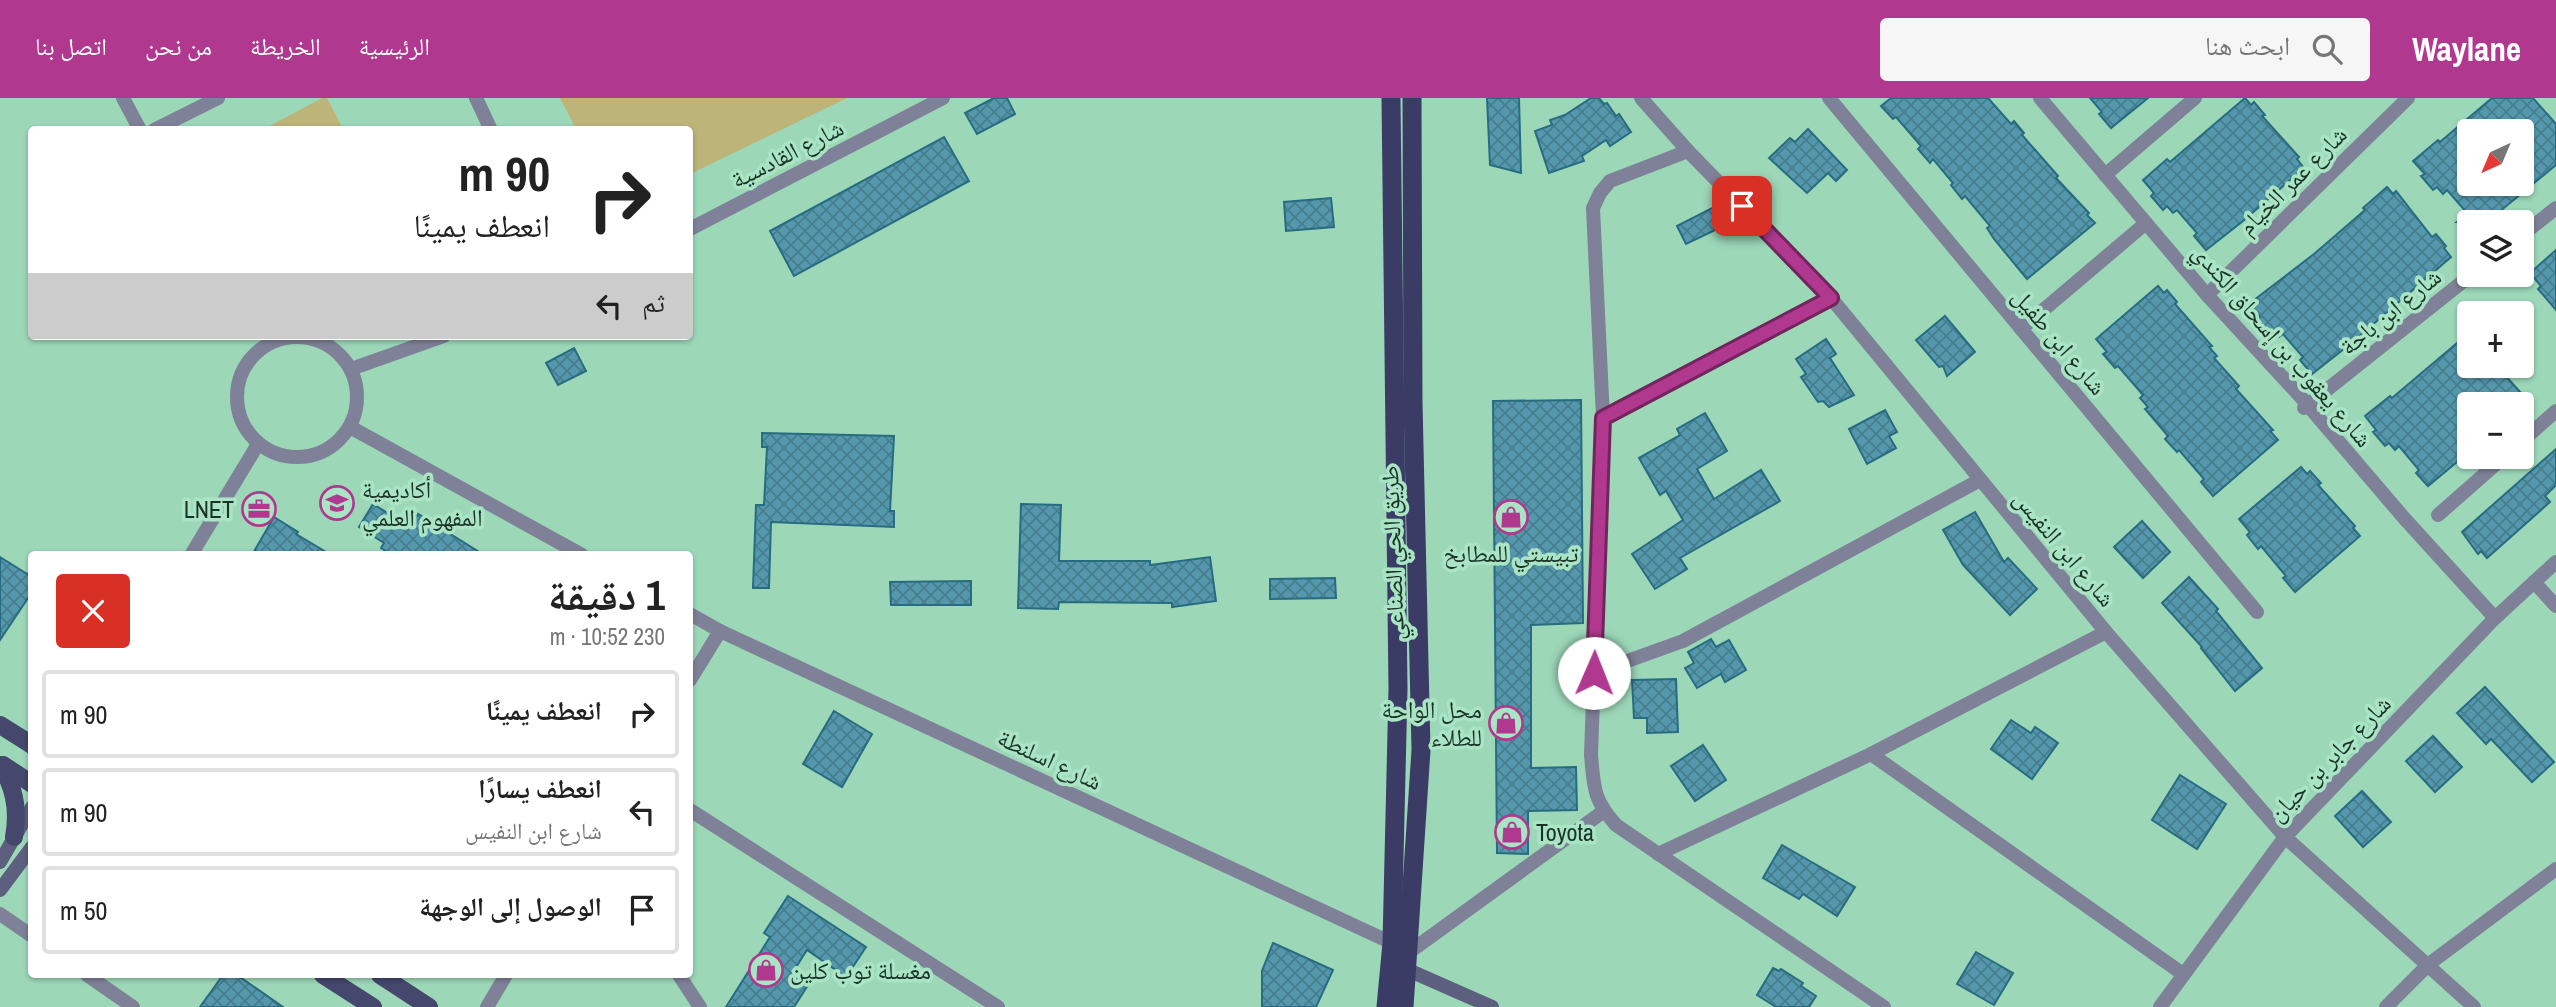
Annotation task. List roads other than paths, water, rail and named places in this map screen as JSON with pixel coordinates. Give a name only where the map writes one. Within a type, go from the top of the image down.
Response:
[{"type":"highway","name":"طريق الحي الصناعي","points":[[1391,98],[1404,1007]]},
{"type":"highway","name":"طريق الحي الصناعي","points":[[1386,1007],[1403,955],[1421,750],[1413,403],[1412,98]]},
{"type":"main road","points":[[0,725],[28,742]]},
{"type":"main road","points":[[0,764],[28,781]]},
{"type":"main road","points":[[0,764],[13,789],[16,805],[15,836]]},
{"type":"main road","points":[[0,862],[28,814]]},
{"type":"main road","points":[[0,890],[28,852]]},
{"type":"main road","points":[[1403,955],[1492,1007]]},
{"type":"main road","points":[[328,978],[373,1007]]},
{"type":"main road","points":[[385,978],[429,1007]]},
{"type":"street","points":[[123,98],[138,126]]},
{"type":"street","points":[[162,126],[218,98]]},
{"type":"street","points":[[476,98],[489,126]]},
{"type":"street","name":"شارع القادسية","points":[[693,227],[943,98]]},
{"type":"street","name":"شارع ابن النفيس","points":[[1641,98],[1688,151],[1831,298],[2106,632],[2285,836],[2474,1007]]},
{"type":"street","name":"شارع ابن طفيل","points":[[1829,98],[2257,612]]},
{"type":"street","name":"شارع يعقوب بن إسحاق الكندي","points":[[2040,98],[2207,295],[2495,618]]},
{"type":"street","points":[[2105,175],[2195,98]]},
{"type":"street","name":"شارع عمر الخيام","points":[[2207,295],[2408,98]]},
{"type":"street","points":[[1688,151],[1610,181],[1593,208],[1603,418],[1591,755],[1594,794],[1616,825],[1884,1007]]},
{"type":"street","points":[[2534,225],[2556,208]]},
{"type":"street","points":[[2021,330],[2146,223]]},
{"type":"street","name":"شارع ابن باجة","points":[[2306,407],[2457,287]]},
{"type":"street","points":[[1603,418],[1831,298]]},
{"type":"street","points":[[261,341],[242,369],[237,385],[236,401],[243,424],[258,443],[271,452],[300,457],[329,448],[341,439],[350,427],[357,404],[355,380],[343,357],[332,348],[312,340]]},
{"type":"street","points":[[351,369],[433,340]]},
{"type":"street","points":[[2534,430],[2556,411]]},
{"type":"street","points":[[350,427],[575,551]]},
{"type":"street","points":[[193,551],[258,443]]},
{"type":"street","points":[[2438,515],[2490,469]]},
{"type":"street","points":[[1594,673],[1683,641],[1979,480]]},
{"type":"street","name":"شارع جابر بن حيان","points":[[2160,1007],[2285,836],[2495,618],[2556,562]]},
{"type":"street","points":[[2534,582],[2556,606]]},
{"type":"street","name":"شارع اسلنطة","points":[[693,616],[720,631],[1403,955]]},
{"type":"street","points":[[693,675],[720,631]]},
{"type":"street","points":[[1658,854],[1871,754],[2106,632]]},
{"type":"street","points":[[1871,754],[2183,974]]},
{"type":"street","points":[[1403,955],[1604,811]]},
{"type":"street","points":[[693,812],[998,1007]]},
{"type":"street","points":[[2386,1007],[2429,964],[2556,869]]},
{"type":"street","points":[[0,914],[28,933]]},
{"type":"street","points":[[91,978],[133,1007]]},
{"type":"street","points":[[486,1007],[504,978]]},
{"type":"street","points":[[681,978],[700,1007]]},
{"type":"place","name":"أكاديمية المفهوم العلمي","points":[[337,503]]},
{"type":"place","name":"LNET","points":[[259,509]]},
{"type":"place","name":"تبيستي للمطابخ","points":[[1511,517]]},
{"type":"place","name":"محل الواحة للطلاء","points":[[1506,723]]},
{"type":"place","name":"Toyota","points":[[1512,832]]},
{"type":"place","name":"مغسلة توب كلين","points":[[766,970]]}]
